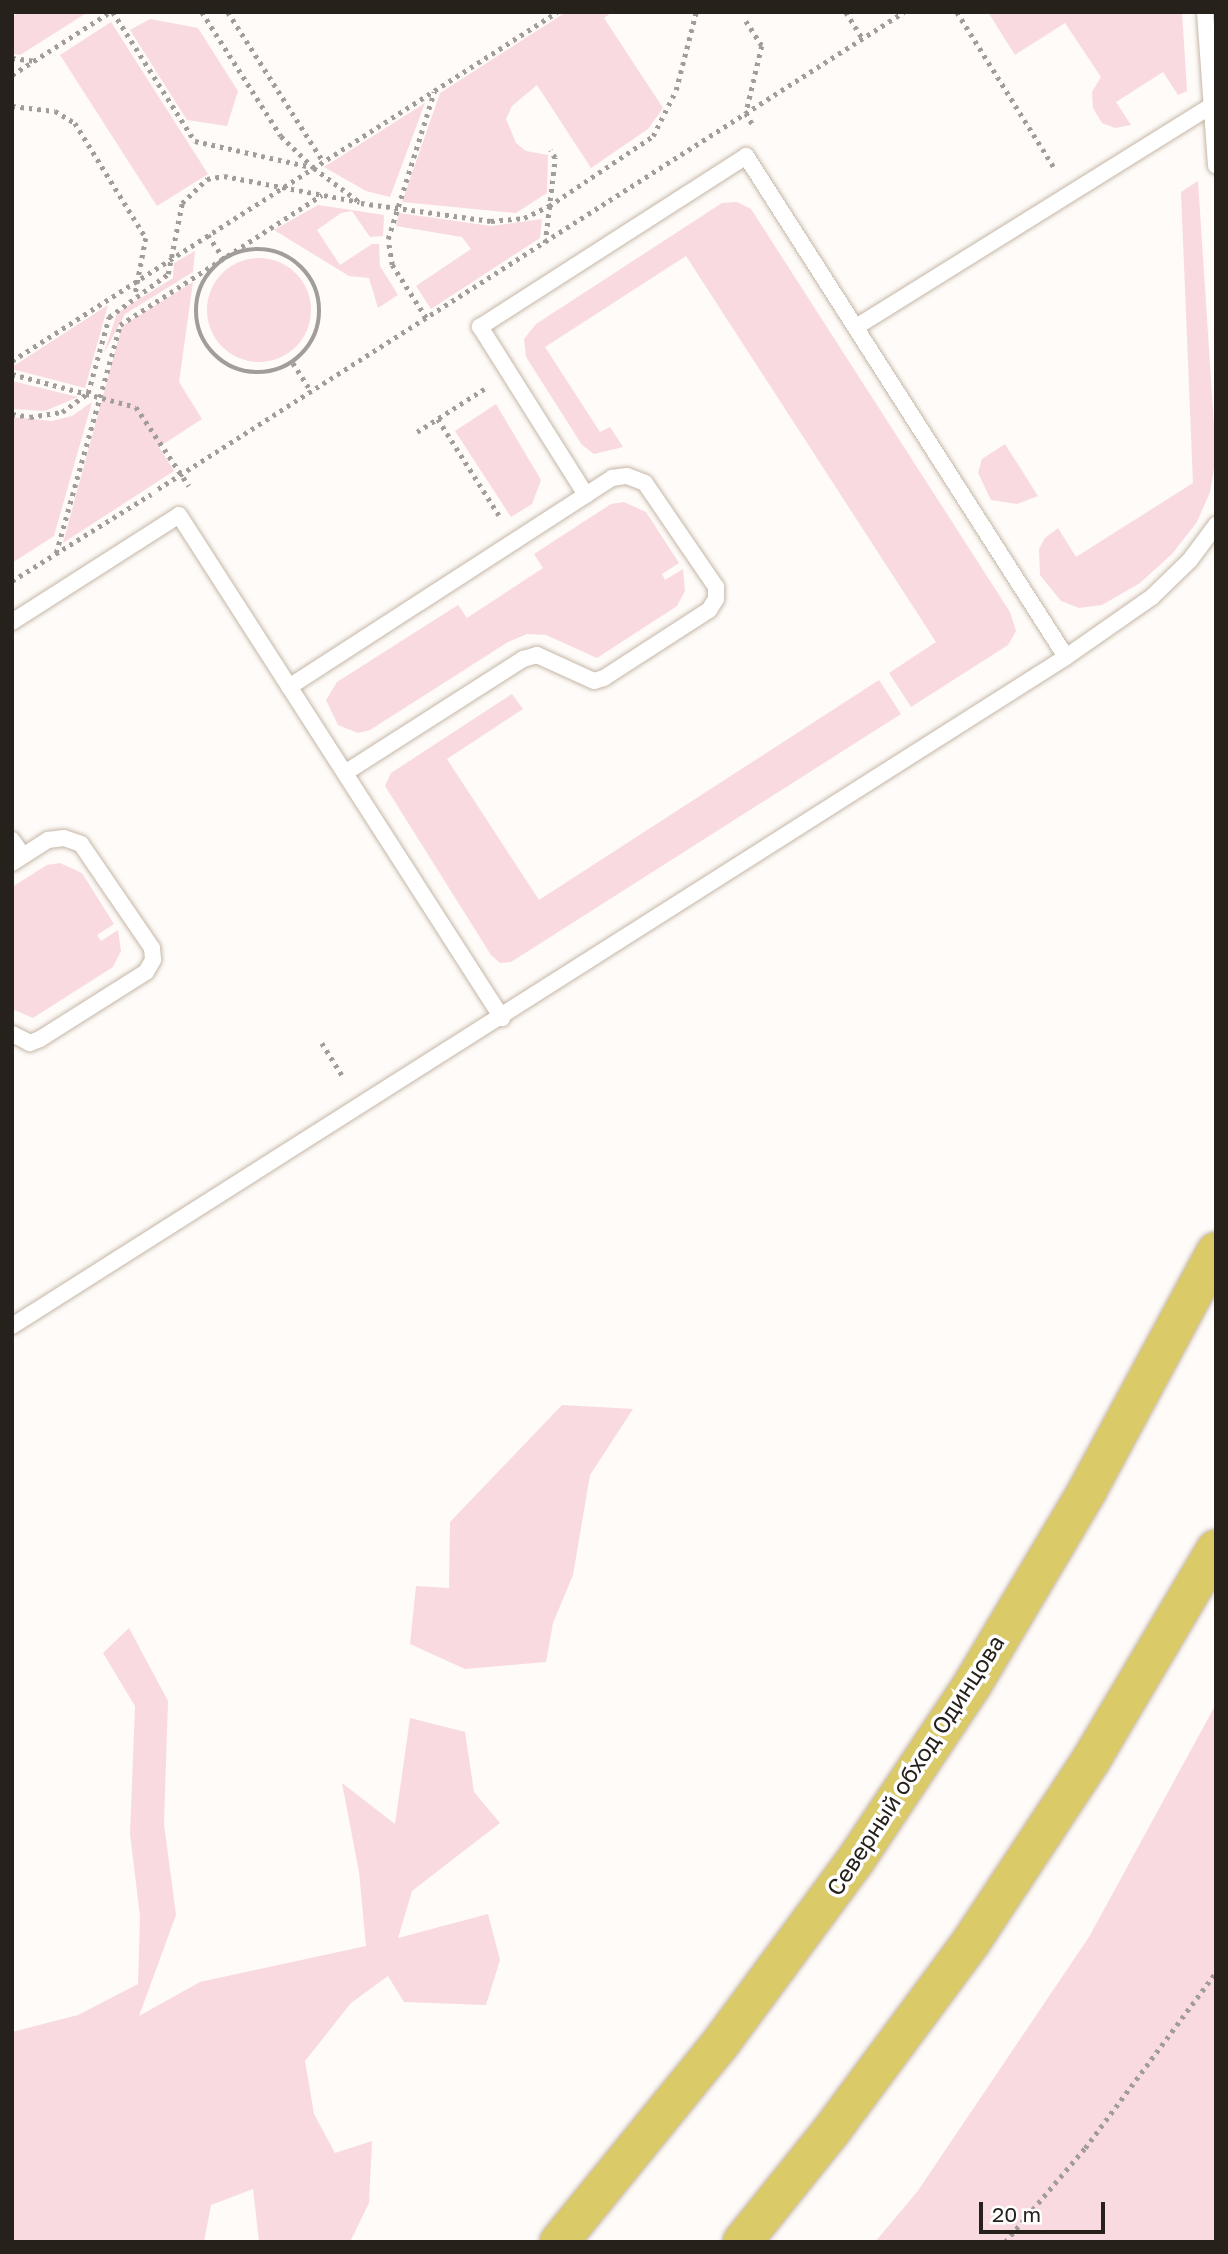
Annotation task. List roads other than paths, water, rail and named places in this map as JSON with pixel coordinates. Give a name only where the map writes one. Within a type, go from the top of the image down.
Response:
[{"type":"highway","name":"Северный обход Одинцова","points":[[559,2242],[720,2044],[855,1861],[972,1685],[1087,1490],[1216,1251]]},
{"type":"highway","points":[[742,2242],[832,2130],[971,1941],[1091,1760],[1216,1549]]},
{"type":"lane","points":[[1205,12],[1216,166]]},
{"type":"lane","points":[[856,327],[1212,105]]},
{"type":"lane","points":[[586,495],[480,327],[746,156],[1066,656]]},
{"type":"lane","points":[[289,687],[612,478],[628,476],[645,483],[716,587],[716,599],[709,610],[604,678],[594,681],[537,655],[523,659],[345,773]]},
{"type":"lane","points":[[12,622],[179,514],[502,1018]]},
{"type":"lane","points":[[12,1326],[502,1018],[1066,656],[1152,597],[1190,560],[1216,524]]},
{"type":"lane","points":[[12,840],[18,860],[48,840],[64,838],[80,844],[152,948],[153,960],[146,972],[40,1039],[30,1043],[12,1034]]}]
